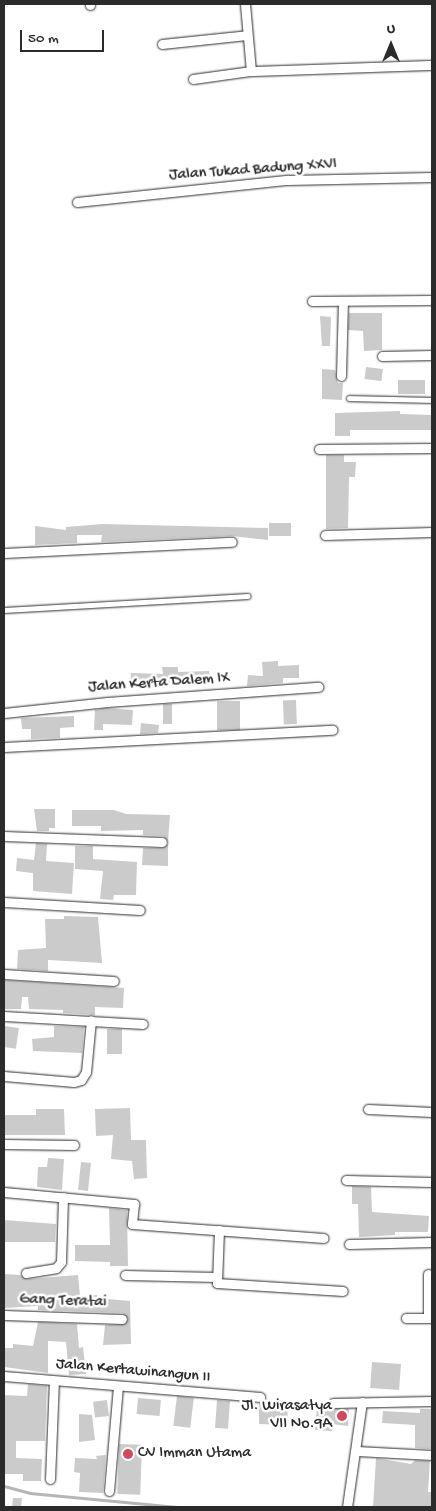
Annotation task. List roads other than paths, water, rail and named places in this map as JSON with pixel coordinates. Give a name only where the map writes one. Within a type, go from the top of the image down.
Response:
[{"type":"street","points":[[245,4],[251,71]]},
{"type":"street","points":[[162,44],[247,35]]},
{"type":"street","points":[[193,79],[251,71],[432,65]]},
{"type":"street","name":"Jalan Tukad Badung XXVI","points":[[77,202],[288,180],[432,177]]},
{"type":"street","points":[[312,301],[432,300]]},
{"type":"street","points":[[341,376],[342,302]]},
{"type":"street","points":[[382,356],[432,355]]},
{"type":"street","points":[[319,449],[432,448]]},
{"type":"street","points":[[324,536],[432,532]]},
{"type":"street","points":[[4,552],[232,542]]},
{"type":"street","name":"Jalan Kerta Dalem IX","points":[[4,714],[107,702],[318,687]]},
{"type":"street","points":[[4,747],[333,730]]},
{"type":"street","points":[[4,836],[162,842]]},
{"type":"street","points":[[4,902],[140,910]]},
{"type":"street","points":[[4,974],[114,981]]},
{"type":"street","points":[[4,1016],[143,1024]]},
{"type":"street","points":[[4,1076],[82,1080],[86,1072],[91,1020]]},
{"type":"street","points":[[368,1109],[432,1112]]},
{"type":"street","points":[[4,1144],[74,1145]]},
{"type":"street","points":[[346,1180],[432,1182]]},
{"type":"street","points":[[4,1192],[134,1204],[132,1224],[323,1238]]},
{"type":"street","points":[[26,1273],[56,1268],[61,1262],[64,1198]]},
{"type":"street","points":[[219,1230],[217,1283],[344,1291]]},
{"type":"street","points":[[349,1244],[432,1242]]},
{"type":"street","points":[[406,1318],[430,1318],[428,1274]]},
{"type":"street","points":[[125,1275],[217,1277]]},
{"type":"street","name":"Gang Teratai","points":[[4,1315],[122,1319]]},
{"type":"street","name":"Jalan Kertawinangun II","points":[[4,1376],[260,1397]]},
{"type":"street","points":[[50,1478],[54,1381]]},
{"type":"street","points":[[109,1491],[118,1386]]},
{"type":"street","points":[[333,1403],[432,1401]]},
{"type":"street","points":[[346,1507],[357,1451],[362,1402]]},
{"type":"street","points":[[357,1451],[432,1455]]},
{"type":"lane","points":[[349,398],[432,400]]},
{"type":"lane","points":[[4,610],[248,596]]},
{"type":"waterway","points":[[4,1486],[30,1493],[177,1507]]},
{"type":"place","name":"Jl. Wirasatya VII No.9A","points":[[342,1416]]},
{"type":"place","name":"CV Imman Utama","points":[[128,1454]]}]
